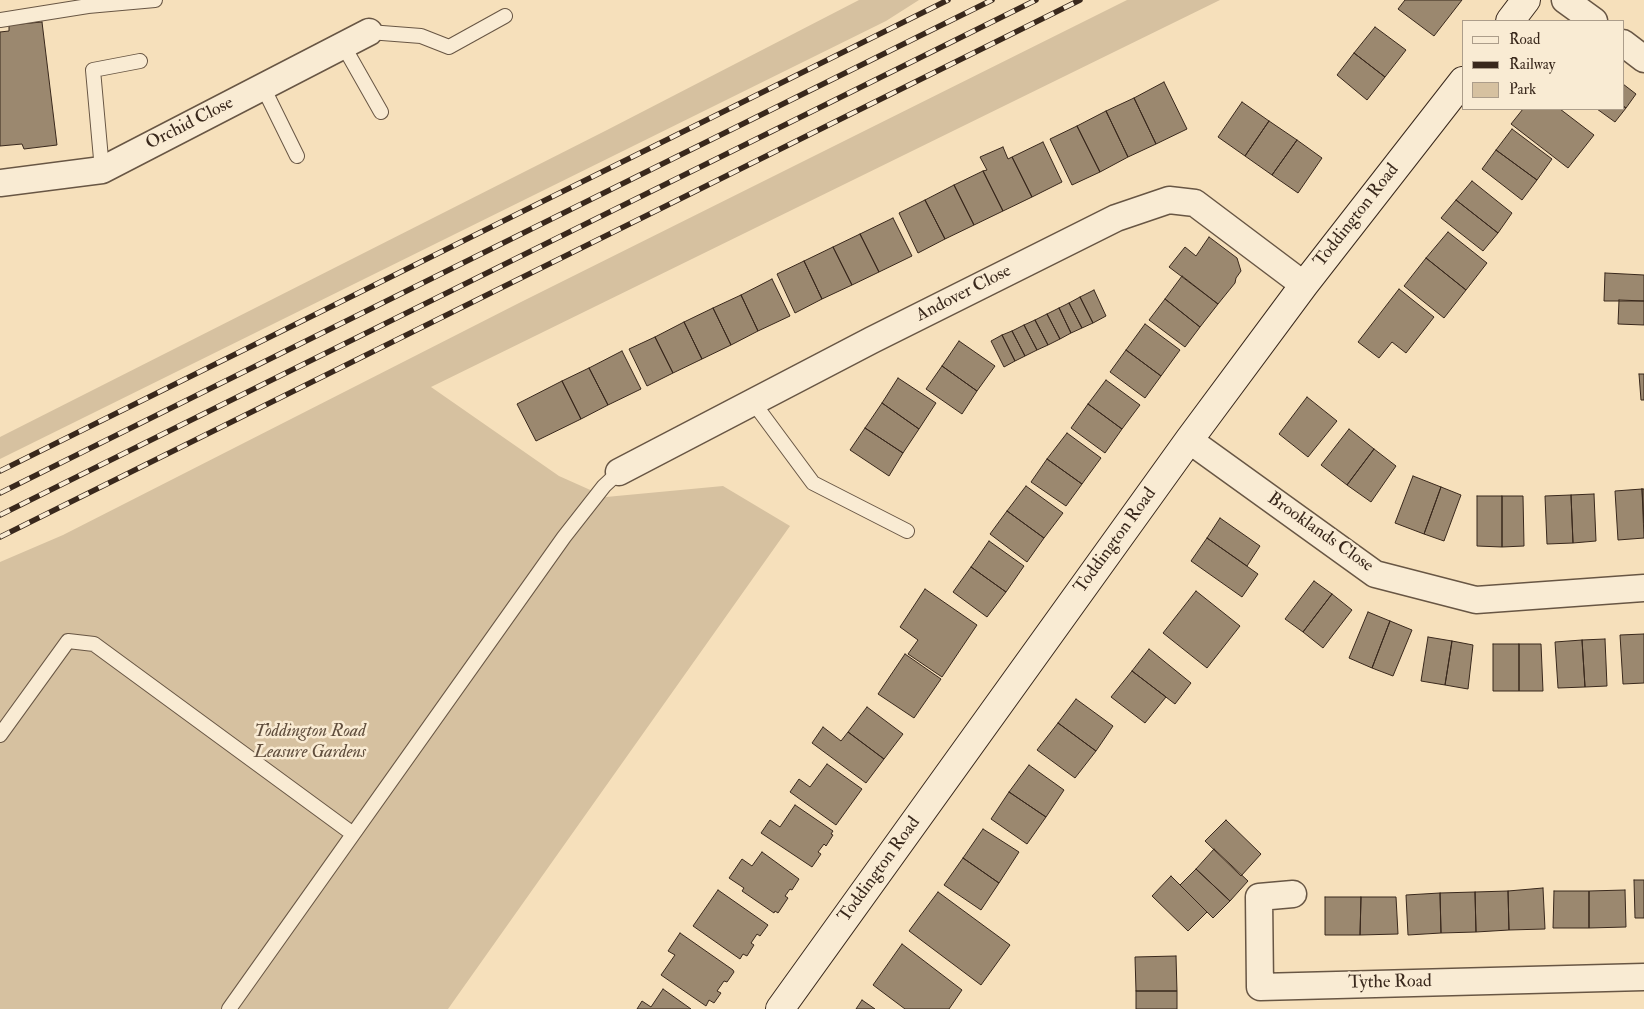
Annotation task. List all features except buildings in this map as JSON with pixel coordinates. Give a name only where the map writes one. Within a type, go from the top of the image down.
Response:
[{"type":"main road","points":[[1511,20],[1526,0]]},
{"type":"main road","name":"Toddington Road","points":[[780,1009],[1189,440],[1304,285],[1462,82]]},
{"type":"street","points":[[1565,0],[1593,20]]},
{"type":"street","name":"Orchid Close","points":[[0,182],[102,170],[369,32]]},
{"type":"street","points":[[1624,44],[1644,59]]},
{"type":"street","name":"Andover Close","points":[[619,472],[881,336],[1108,222],[1169,200],[1195,203],[1304,285]]},
{"type":"street","name":"Brooklands Close","points":[[1189,440],[1375,574],[1476,600],[1644,588]]},
{"type":"street","name":"Tythe Road","points":[[1293,894],[1259,897],[1260,987],[1644,977]]},
{"type":"lane","points":[[0,20],[88,6],[155,0]]},
{"type":"lane","points":[[369,32],[420,36],[449,47],[505,16]]},
{"type":"lane","points":[[343,45],[381,112]]},
{"type":"lane","points":[[102,170],[93,70],[140,61]]},
{"type":"lane","points":[[262,87],[297,156]]},
{"type":"lane","points":[[753,402],[813,483],[907,531]]},
{"type":"lane","points":[[229,1009],[564,537],[604,486],[619,472]]},
{"type":"lane","points":[[0,735],[68,641],[94,644],[353,834]]},
{"type":"green space","points":[[859,0],[919,0],[886,21],[0,459],[0,437],[607,130]]},
{"type":"green space","name":"Toddington Road Leasure Gardens","points":[[1127,0],[1220,0],[431,387],[559,476],[606,497],[723,486],[790,526],[448,1009],[0,1009],[0,562],[63,535],[521,302]]},
{"type":"railway","points":[[0,471],[948,0]]},
{"type":"railway","points":[[0,493],[992,0]]},
{"type":"railway","points":[[0,515],[1036,0]]},
{"type":"railway","points":[[0,537],[1080,0]]}]
